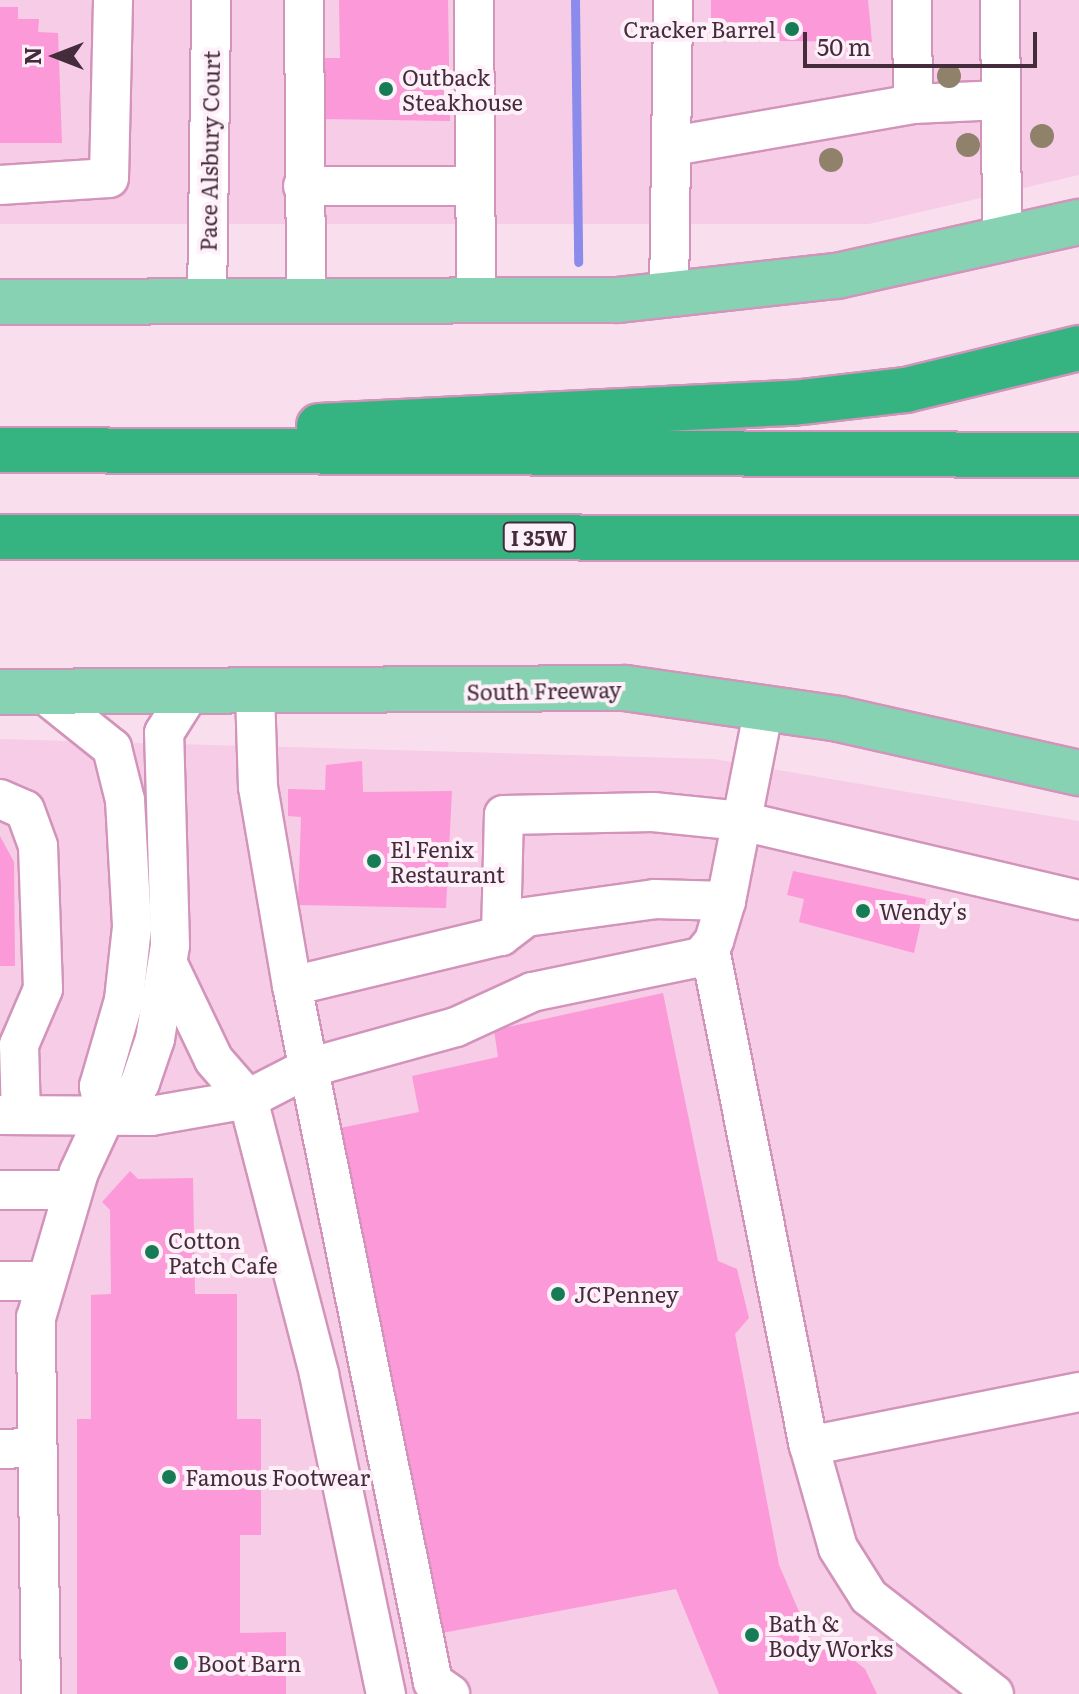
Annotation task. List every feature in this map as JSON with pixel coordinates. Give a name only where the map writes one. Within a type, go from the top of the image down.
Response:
[{"type":"highway","points":[[106,449],[407,417],[792,403],[906,390],[1079,348]]},
{"type":"highway","points":[[0,450],[1079,455]]},
{"type":"highway","name":"I 35W","points":[[0,537],[1079,538]]},
{"type":"main road","points":[[0,302],[476,303],[669,296],[837,276],[1079,222]]},
{"type":"main road","name":"South Freeway","points":[[21,692],[625,688],[764,708],[1079,773]]},
{"type":"street","points":[[0,185],[109,178],[113,0]]},
{"type":"street","name":"Pace Alsbury Court","points":[[207,302],[211,0]]},
{"type":"street","points":[[304,0],[306,303]]},
{"type":"street","points":[[474,0],[476,303]]},
{"type":"street","points":[[669,296],[673,0]]},
{"type":"street","points":[[912,0],[913,104]]},
{"type":"street","points":[[1000,0],[1002,241]]},
{"type":"street","points":[[673,146],[913,104],[1001,100]]},
{"type":"street","points":[[303,186],[474,186]]},
{"type":"street","points":[[21,692],[112,748],[125,800],[132,927],[124,1000],[99,1086],[105,1116]]},
{"type":"street","points":[[41,1694],[18,1448],[16,1366],[71,1190],[105,1116],[129,1102],[140,1083],[168,964],[164,733],[190,692]]},
{"type":"street","points":[[255,692],[258,787],[292,986],[433,1682],[450,1694]]},
{"type":"street","points":[[764,708],[726,901],[710,949],[822,1503],[855,1581],[994,1694]]},
{"type":"street","points":[[0,799],[25,810],[38,846],[43,989],[10,1044],[11,1115],[151,1116],[248,1099],[308,1068],[456,1027],[532,992],[685,963],[710,949]]},
{"type":"street","points":[[501,936],[504,815],[653,812],[742,821],[1079,900]]},
{"type":"street","points":[[292,986],[501,936],[526,917],[655,899],[726,901]]},
{"type":"street","points":[[168,964],[214,1060],[248,1099],[319,1374],[386,1694]]},
{"type":"street","points":[[0,1190],[71,1190]]},
{"type":"street","points":[[0,1281],[43,1281]]},
{"type":"street","points":[[809,1446],[1079,1392]]},
{"type":"shaded area","points":[[0,0],[1079,0],[1079,175],[869,224],[0,224]]},
{"type":"shaded area","points":[[0,739],[714,759],[1079,821],[1079,1694],[0,1694]]},
{"type":"building","name":"Outback Steakhouse","points":[[339,0],[448,0],[450,121],[322,119],[322,58],[340,58]]},
{"type":"building","name":"Cracker Barrel","points":[[711,0],[868,0],[872,42],[711,40]]},
{"type":"building","points":[[0,7],[18,7],[18,19],[39,19],[38,32],[58,33],[62,143],[0,143]]},
{"type":"building","name":"El Fenix Restaurant","points":[[362,761],[363,792],[452,791],[446,908],[298,905],[301,817],[288,816],[288,789],[325,790],[326,765]]},
{"type":"building","points":[[0,836],[14,862],[15,966],[0,966]]},
{"type":"building","name":"Wendy's","points":[[793,871],[926,899],[914,953],[799,922],[804,899],[787,895]]},
{"type":"building","name":"JCPenney","points":[[663,993],[718,1261],[737,1269],[749,1318],[735,1334],[779,1565],[813,1644],[835,1645],[865,1669],[877,1694],[719,1694],[676,1589],[442,1633],[340,1128],[419,1112],[412,1076],[498,1057],[494,1030]]},
{"type":"building","points":[[130,1171],[138,1179],[193,1178],[195,1294],[237,1294],[237,1419],[261,1419],[261,1535],[240,1535],[240,1633],[286,1632],[286,1694],[77,1694],[77,1419],[91,1419],[91,1295],[111,1294],[110,1210],[102,1202]]},
{"type":"waterway","points":[[575,0],[578,262]]},
{"type":"place","name":"Cracker Barrel","points":[[792,29]]},
{"type":"place","name":"Outback Steakhouse","points":[[386,89]]},
{"type":"place","name":"El Fenix Restaurant","points":[[374,861]]},
{"type":"place","name":"Wendy's","points":[[863,911]]},
{"type":"place","name":"Cotton Patch Cafe","points":[[152,1252]]},
{"type":"place","name":"JCPenney","points":[[558,1294]]},
{"type":"place","name":"Famous Footwear","points":[[169,1477]]},
{"type":"place","name":"Bath & Body Works","points":[[752,1635]]},
{"type":"place","name":"Boot Barn","points":[[181,1663]]}]
